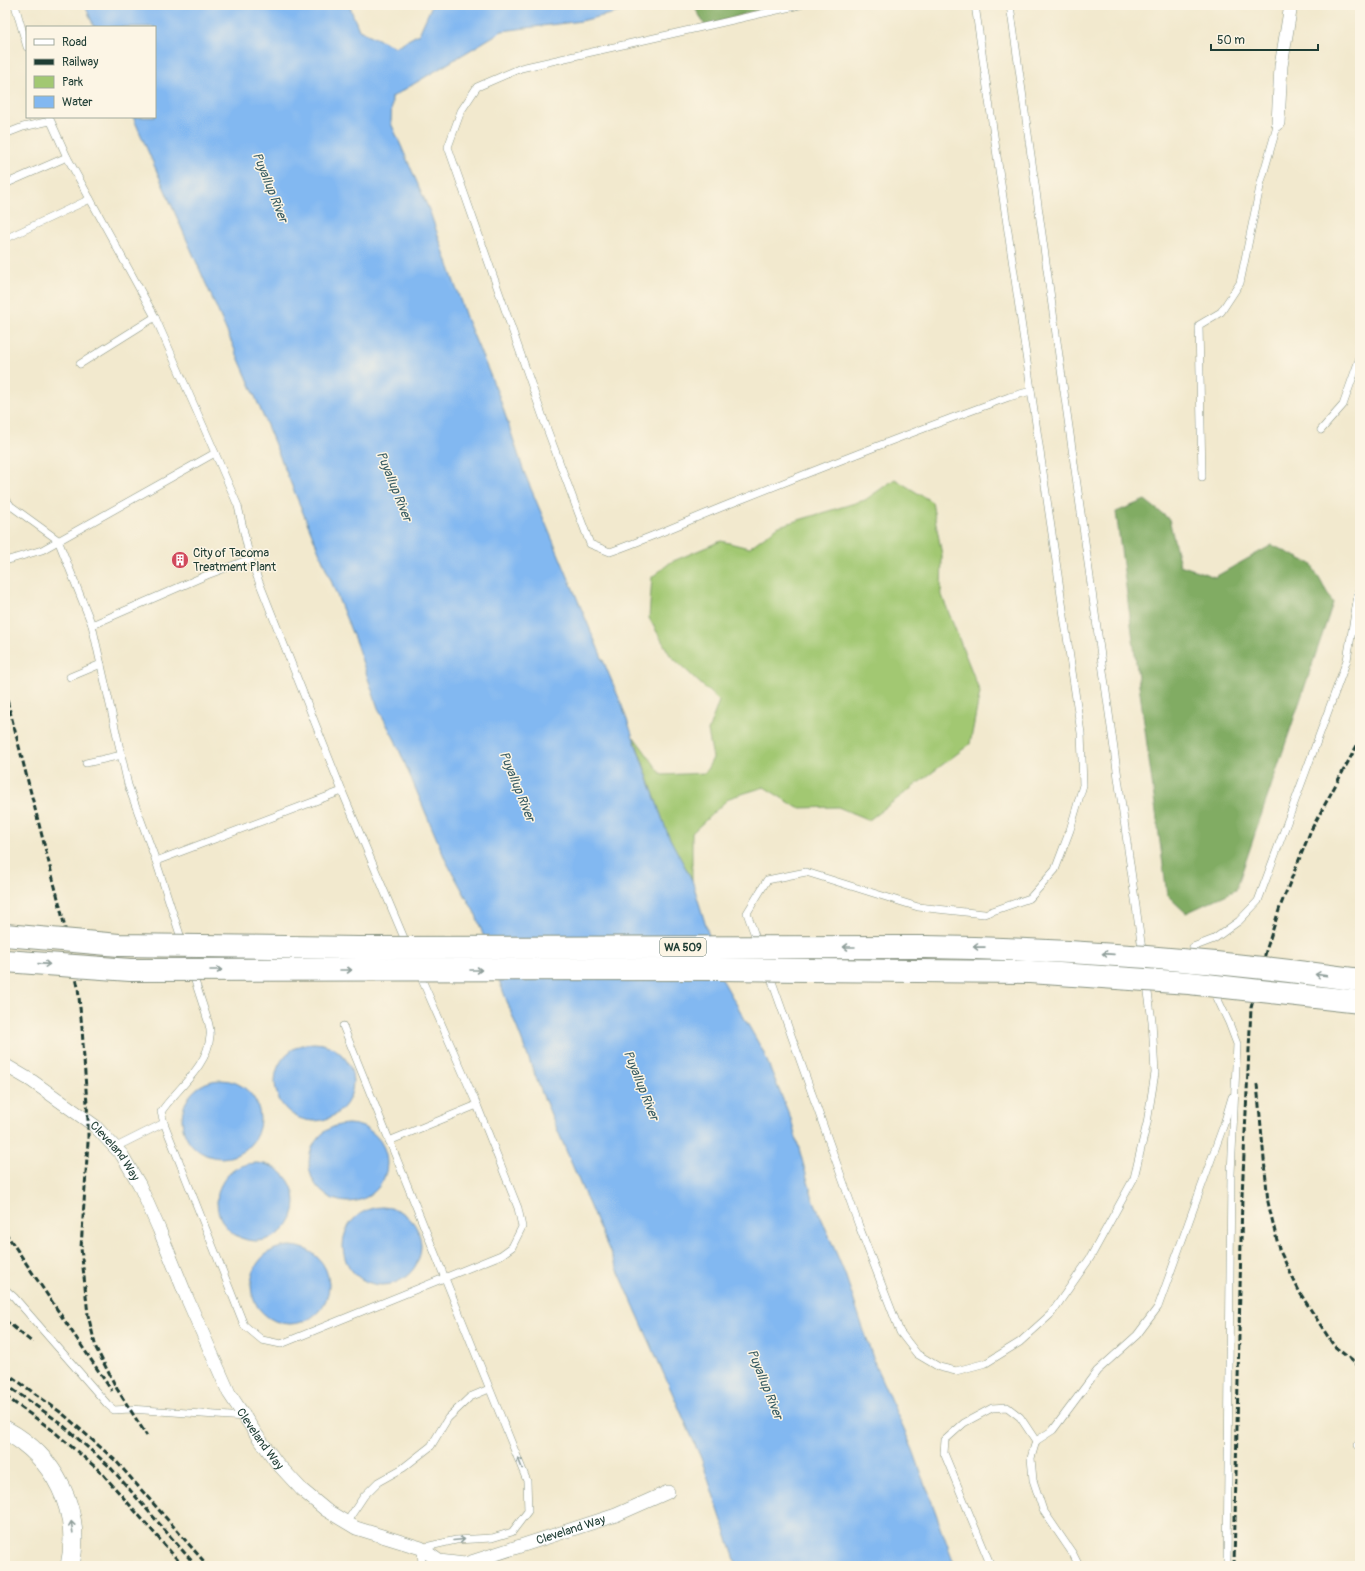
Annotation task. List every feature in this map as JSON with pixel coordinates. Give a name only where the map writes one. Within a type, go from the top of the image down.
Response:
[{"type":"highway","name":"WA 509","points":[[5,934],[119,945],[320,948],[925,946],[1003,948],[1067,951],[1222,963],[1360,980]]},
{"type":"highway","name":"WA 509","points":[[5,961],[138,970],[724,969],[1030,972],[1189,983],[1360,1002]]},
{"type":"main road","points":[[5,1430],[33,1448],[56,1478],[64,1494],[70,1513],[73,1535],[73,1552],[70,1566]]},
{"type":"street","points":[[1278,123],[1281,66],[1291,5]]},
{"type":"street","name":"Cleveland Way","points":[[5,1065],[32,1081],[96,1126],[122,1155],[139,1184],[229,1393],[278,1463],[302,1490],[326,1510],[346,1523],[356,1528],[421,1548],[439,1561],[465,1564],[616,1515],[668,1492]]},
{"type":"lane","points":[[15,5],[26,44]]},
{"type":"lane","points":[[800,5],[521,68],[477,87],[461,111],[448,147],[471,208],[547,429],[590,544],[610,552],[647,539],[691,519],[873,447],[1009,397],[1031,391]]},
{"type":"lane","points":[[763,958],[748,913],[767,880],[806,872],[918,907],[984,914],[1030,898],[1054,870],[1070,830],[1083,785],[1081,733],[975,5]]},
{"type":"lane","points":[[766,965],[859,1226],[900,1332],[918,1354],[939,1367],[956,1370],[986,1363],[1020,1342],[1051,1314],[1090,1258],[1134,1178],[1147,1123],[1155,1073],[1152,1021],[1010,5]]},
{"type":"lane","points":[[5,134],[50,119],[67,157],[155,317],[238,506],[250,559],[342,791],[411,954]]},
{"type":"lane","points":[[1202,477],[1199,325],[1222,312],[1240,283],[1261,182],[1278,123]]},
{"type":"lane","points":[[5,184],[67,157]]},
{"type":"lane","points":[[5,239],[90,199]]},
{"type":"lane","points":[[80,364],[155,317]]},
{"type":"lane","points":[[1321,430],[1343,405],[1360,357]]},
{"type":"lane","points":[[5,561],[42,550],[215,453]]},
{"type":"lane","points":[[5,498],[11,506],[58,540],[92,625],[128,785],[156,861],[208,1020],[210,1036],[206,1051],[198,1066],[161,1112],[244,1325],[262,1340],[281,1344],[501,1255],[512,1247],[522,1227],[518,1208],[477,1105],[414,961]]},
{"type":"lane","points":[[92,625],[207,575],[250,559]]},
{"type":"lane","points":[[1227,1566],[1231,1174],[1238,1044],[1193,947],[1214,939],[1233,926],[1258,901],[1347,660],[1360,583]]},
{"type":"lane","points":[[70,677],[101,664]]},
{"type":"lane","points":[[86,763],[122,755]]},
{"type":"lane","points":[[156,861],[342,791]]},
{"type":"lane","points":[[343,1026],[527,1481],[528,1511],[512,1532],[492,1538],[456,1540],[421,1548],[422,1566]]},
{"type":"lane","points":[[1079,1566],[1073,1554],[1043,1510],[1033,1480],[1031,1458],[1036,1441],[1053,1430],[1097,1371],[1137,1336],[1158,1307],[1224,1124],[1235,1085]]},
{"type":"lane","points":[[389,1141],[477,1105]]},
{"type":"lane","points":[[116,1147],[164,1123]]},
{"type":"lane","points":[[5,1289],[14,1297],[114,1410],[245,1417]]},
{"type":"lane","points":[[346,1523],[364,1496],[378,1482],[403,1468],[432,1446],[448,1418],[470,1397],[489,1389]]},
{"type":"lane","points":[[991,1566],[944,1453],[945,1440],[964,1423],[992,1408],[1007,1407],[1020,1417],[1036,1441]]},
{"type":"green space","points":[[694,5],[774,5],[705,26]]},
{"type":"green space","points":[[895,479],[932,502],[942,555],[941,593],[980,692],[970,744],[869,820],[838,807],[798,808],[764,787],[729,798],[692,833],[692,880],[668,835],[634,737],[662,775],[705,773],[713,758],[708,731],[719,701],[670,655],[649,618],[652,577],[671,562],[721,541],[749,548],[779,526],[865,500]]},
{"type":"green space","points":[[1145,500],[1169,519],[1180,565],[1215,577],[1272,545],[1311,564],[1333,603],[1236,890],[1186,913],[1167,895],[1116,512]]},
{"type":"water","name":"Puyallup River","points":[[85,5],[349,5],[359,30],[395,47],[419,34],[432,5],[639,5],[636,8],[581,21],[502,31],[392,97],[391,123],[430,212],[467,320],[499,396],[524,472],[621,703],[668,835],[692,880],[722,979],[763,1051],[791,1119],[812,1196],[845,1274],[876,1367],[913,1450],[955,1566],[737,1566],[701,1458],[587,1200],[541,1091],[476,915],[446,861],[395,740],[378,708],[356,643],[252,389],[133,118],[156,118],[156,26],[94,26]]},
{"type":"water","points":[[306,1043],[322,1043],[336,1049],[347,1060],[353,1074],[353,1090],[347,1104],[336,1115],[322,1121],[306,1121],[292,1115],[281,1104],[275,1090],[275,1074],[281,1060],[292,1049]]},
{"type":"water","points":[[213,1080],[229,1080],[243,1086],[254,1097],[260,1111],[260,1127],[254,1141],[243,1152],[229,1158],[213,1158],[199,1152],[188,1141],[182,1127],[182,1111],[188,1097],[199,1086]]},
{"type":"water","points":[[340,1124],[356,1124],[370,1130],[381,1141],[387,1155],[387,1171],[381,1185],[370,1196],[356,1202],[340,1202],[326,1196],[315,1185],[309,1171],[309,1155],[315,1141],[326,1130]]},
{"type":"water","points":[[248,1163],[264,1163],[278,1169],[289,1180],[295,1194],[295,1210],[289,1224],[278,1235],[264,1241],[248,1241],[234,1235],[223,1224],[217,1210],[217,1194],[223,1180],[234,1169]]},
{"type":"water","points":[[374,1207],[390,1207],[404,1213],[415,1224],[421,1238],[421,1254],[415,1268],[404,1279],[390,1285],[374,1285],[360,1279],[349,1268],[343,1254],[343,1238],[349,1224],[360,1213]]},
{"type":"water","points":[[282,1246],[298,1246],[312,1252],[323,1263],[329,1277],[329,1293],[323,1307],[312,1318],[298,1324],[282,1324],[268,1318],[257,1307],[251,1293],[251,1277],[257,1263],[268,1252]]},
{"type":"railway","points":[[5,692],[60,906],[78,987],[88,1120],[88,1142],[81,1248],[88,1315],[96,1348],[117,1389],[147,1436]]},
{"type":"railway","points":[[1234,1566],[1242,1196],[1251,1008],[1266,951],[1280,907],[1311,830],[1360,740]]},
{"type":"railway","points":[[1257,1084],[1268,1202],[1279,1249],[1300,1293],[1334,1346],[1360,1367]]},
{"type":"railway","points":[[5,1232],[112,1391]]},
{"type":"railway","points":[[5,1320],[33,1343]]},
{"type":"railway","points":[[5,1372],[63,1414],[116,1461],[208,1566]]},
{"type":"railway","points":[[5,1384],[59,1422],[110,1467],[196,1566]]},
{"type":"railway","points":[[5,1396],[51,1429],[101,1472],[183,1566]]},
{"type":"place","name":"City of Tacoma Treatment Plant","points":[[180,560]]}]
